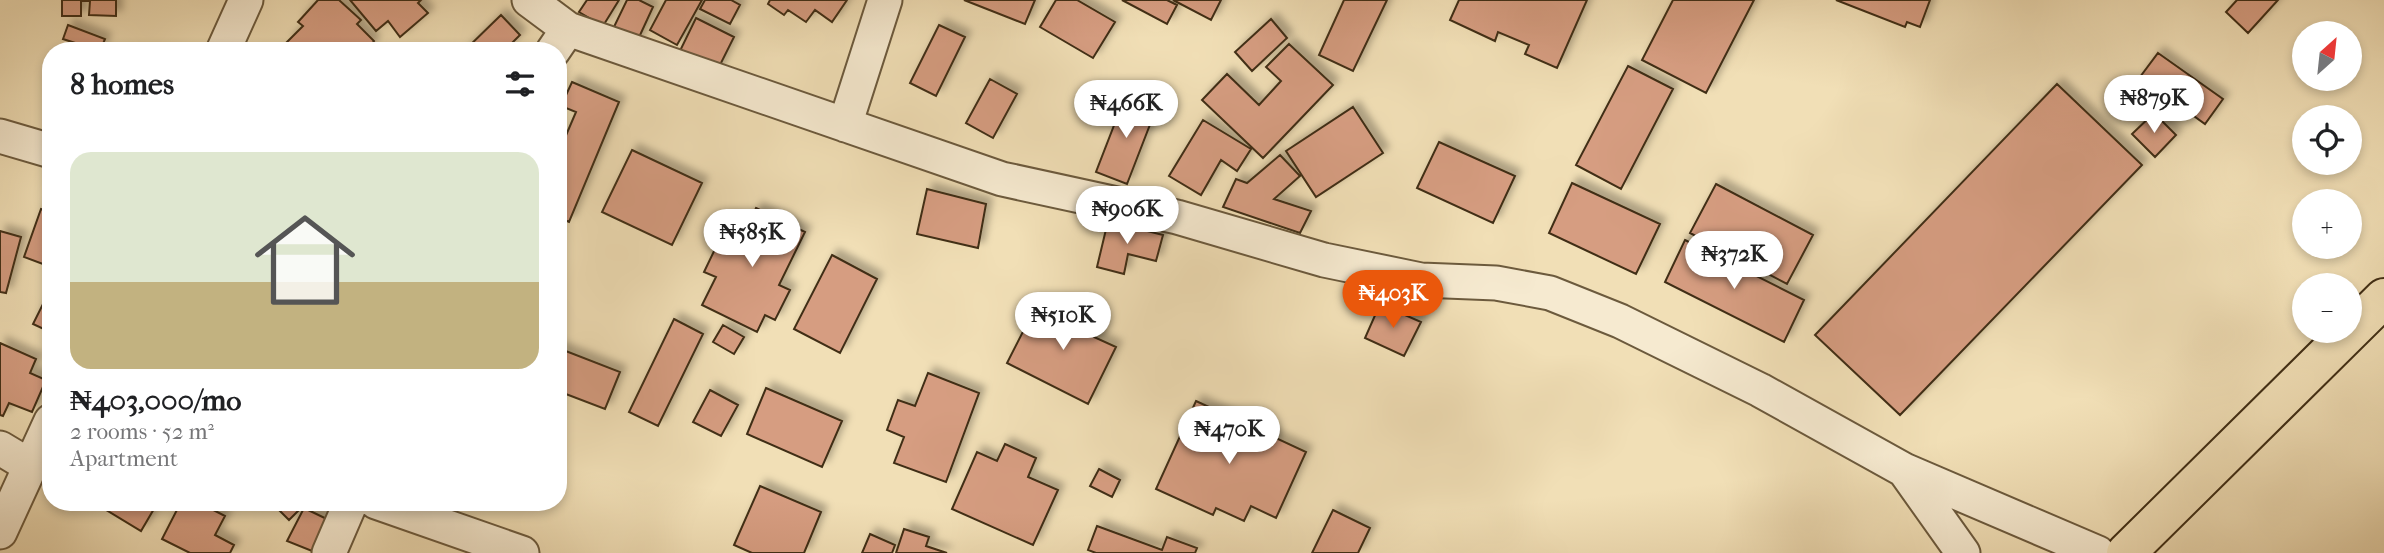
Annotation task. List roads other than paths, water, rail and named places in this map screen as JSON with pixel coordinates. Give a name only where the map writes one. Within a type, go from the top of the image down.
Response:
[{"type":"highway","points":[[2126,553],[2384,298]]},
{"type":"street","points":[[227,42],[246,0]]},
{"type":"street","points":[[529,0],[561,40],[845,125],[1002,179],[1177,217],[1324,260],[1421,280],[1496,283],[1550,293],[1620,321],[1760,390],[1904,470],[2098,553]]},
{"type":"street","points":[[845,125],[885,0]]},
{"type":"street","points":[[0,136],[42,148]]},
{"type":"street","points":[[0,532],[42,440]]},
{"type":"street","points":[[0,448],[30,466]]},
{"type":"street","points":[[1904,470],[1963,553]]},
{"type":"street","points":[[329,553],[347,511]]},
{"type":"street","points":[[402,511],[522,553]]}]
